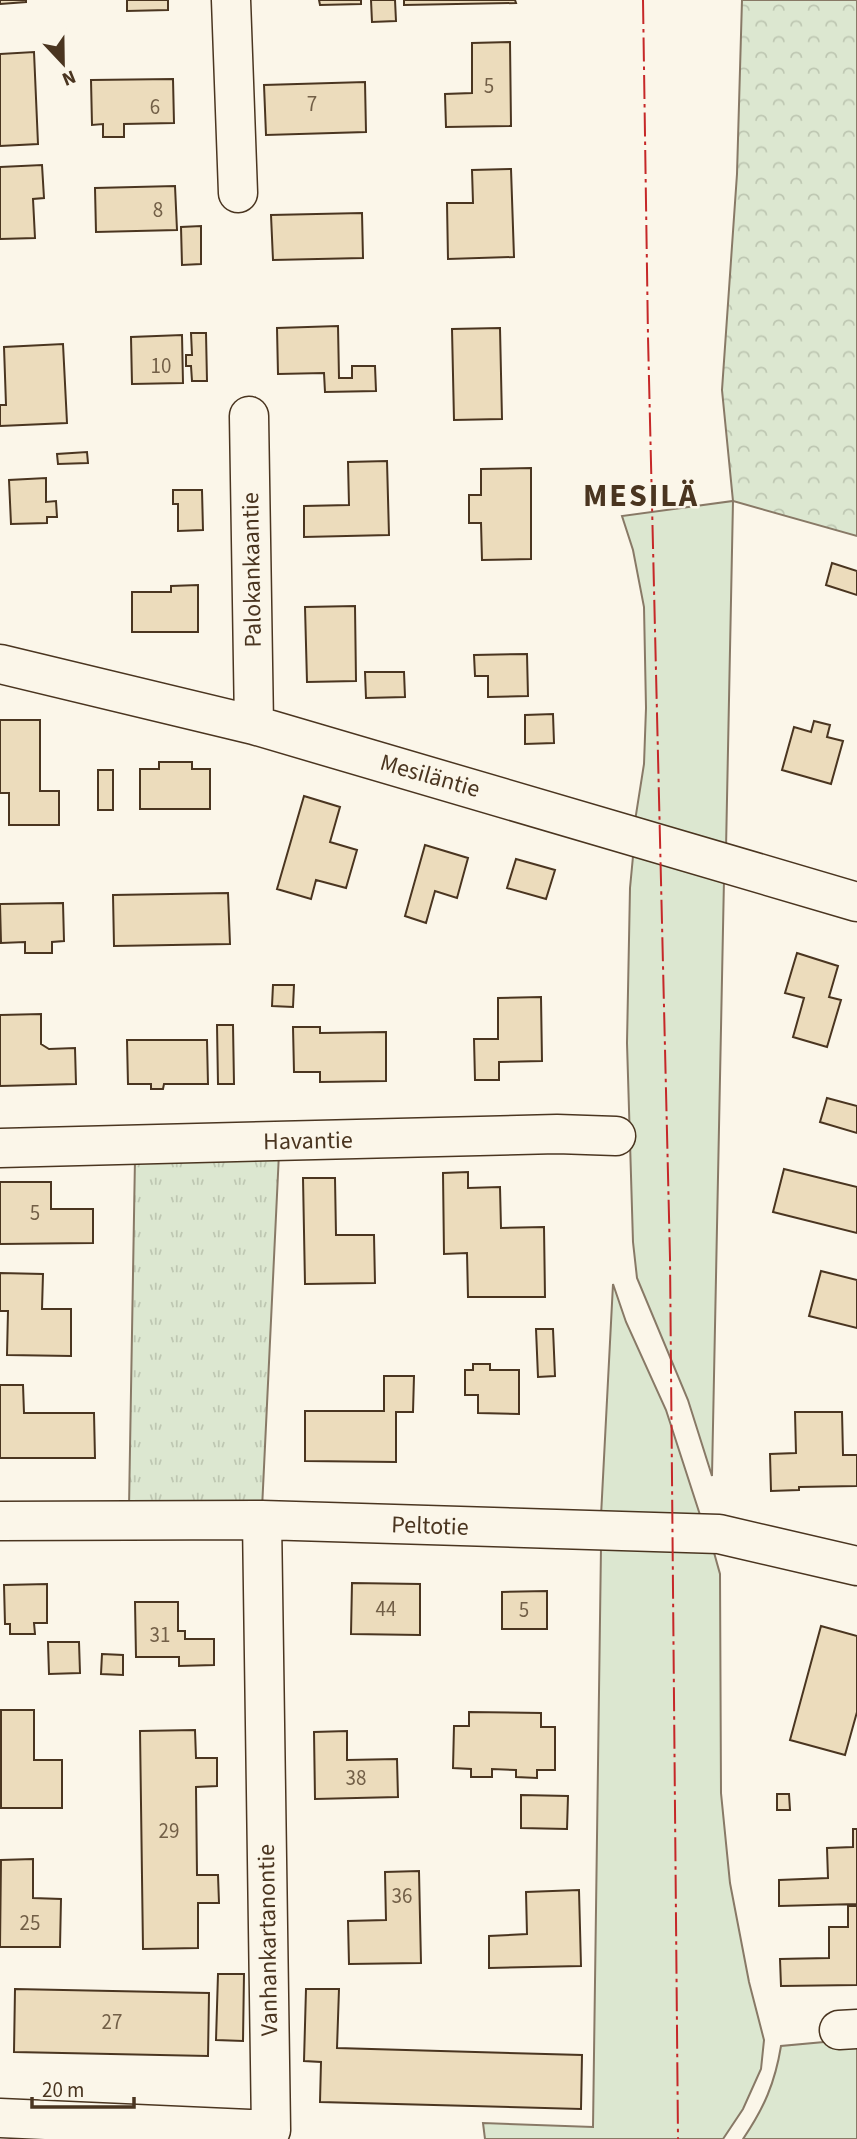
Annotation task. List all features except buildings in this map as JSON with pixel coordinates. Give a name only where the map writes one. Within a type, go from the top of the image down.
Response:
[{"type":"street","points":[[231,0],[238,193]]},
{"type":"street","name":"Palokankaantie","points":[[249,416],[254,725]]},
{"type":"street","name":"Mesiläntie","points":[[0,664],[254,725],[857,902]]},
{"type":"street","name":"Havantie","points":[[0,1148],[557,1135],[616,1136]]},
{"type":"street","name":"Peltotie","points":[[0,1521],[262,1520],[719,1534],[857,1566]]},
{"type":"street","name":"Vanhankartanontie","points":[[0,2118],[271,2130],[262,1520]]},
{"type":"green space","points":[[742,0],[857,0],[857,536],[733,501],[722,390],[737,174]]},
{"type":"green space","points":[[733,501],[726,849],[635,821],[644,764],[644,607],[633,550],[622,516]]},
{"type":"green space","points":[[634,846],[724,879],[712,1476],[688,1400],[637,1278],[633,1242],[627,1043],[630,888]]},
{"type":"green space","points":[[279,1153],[262,1509],[129,1508],[135,1158]]},
{"type":"green space","points":[[613,1284],[626,1322],[666,1410],[701,1518],[601,1516]]},
{"type":"green space","points":[[601,1547],[713,1549],[720,1574],[721,1793],[730,1883],[749,1982],[764,2040],[761,2069],[743,2109],[723,2139],[485,2139],[483,2123],[593,2127]]},
{"type":"green space","points":[[857,2039],[857,2139],[743,2139],[768,2095],[781,2046]]},
{"type":"power","points":[[643,0],[648,337],[670,1258],[678,2139]]},
{"type":"district","name":"MESILÄ","points":[[641,496]]}]
